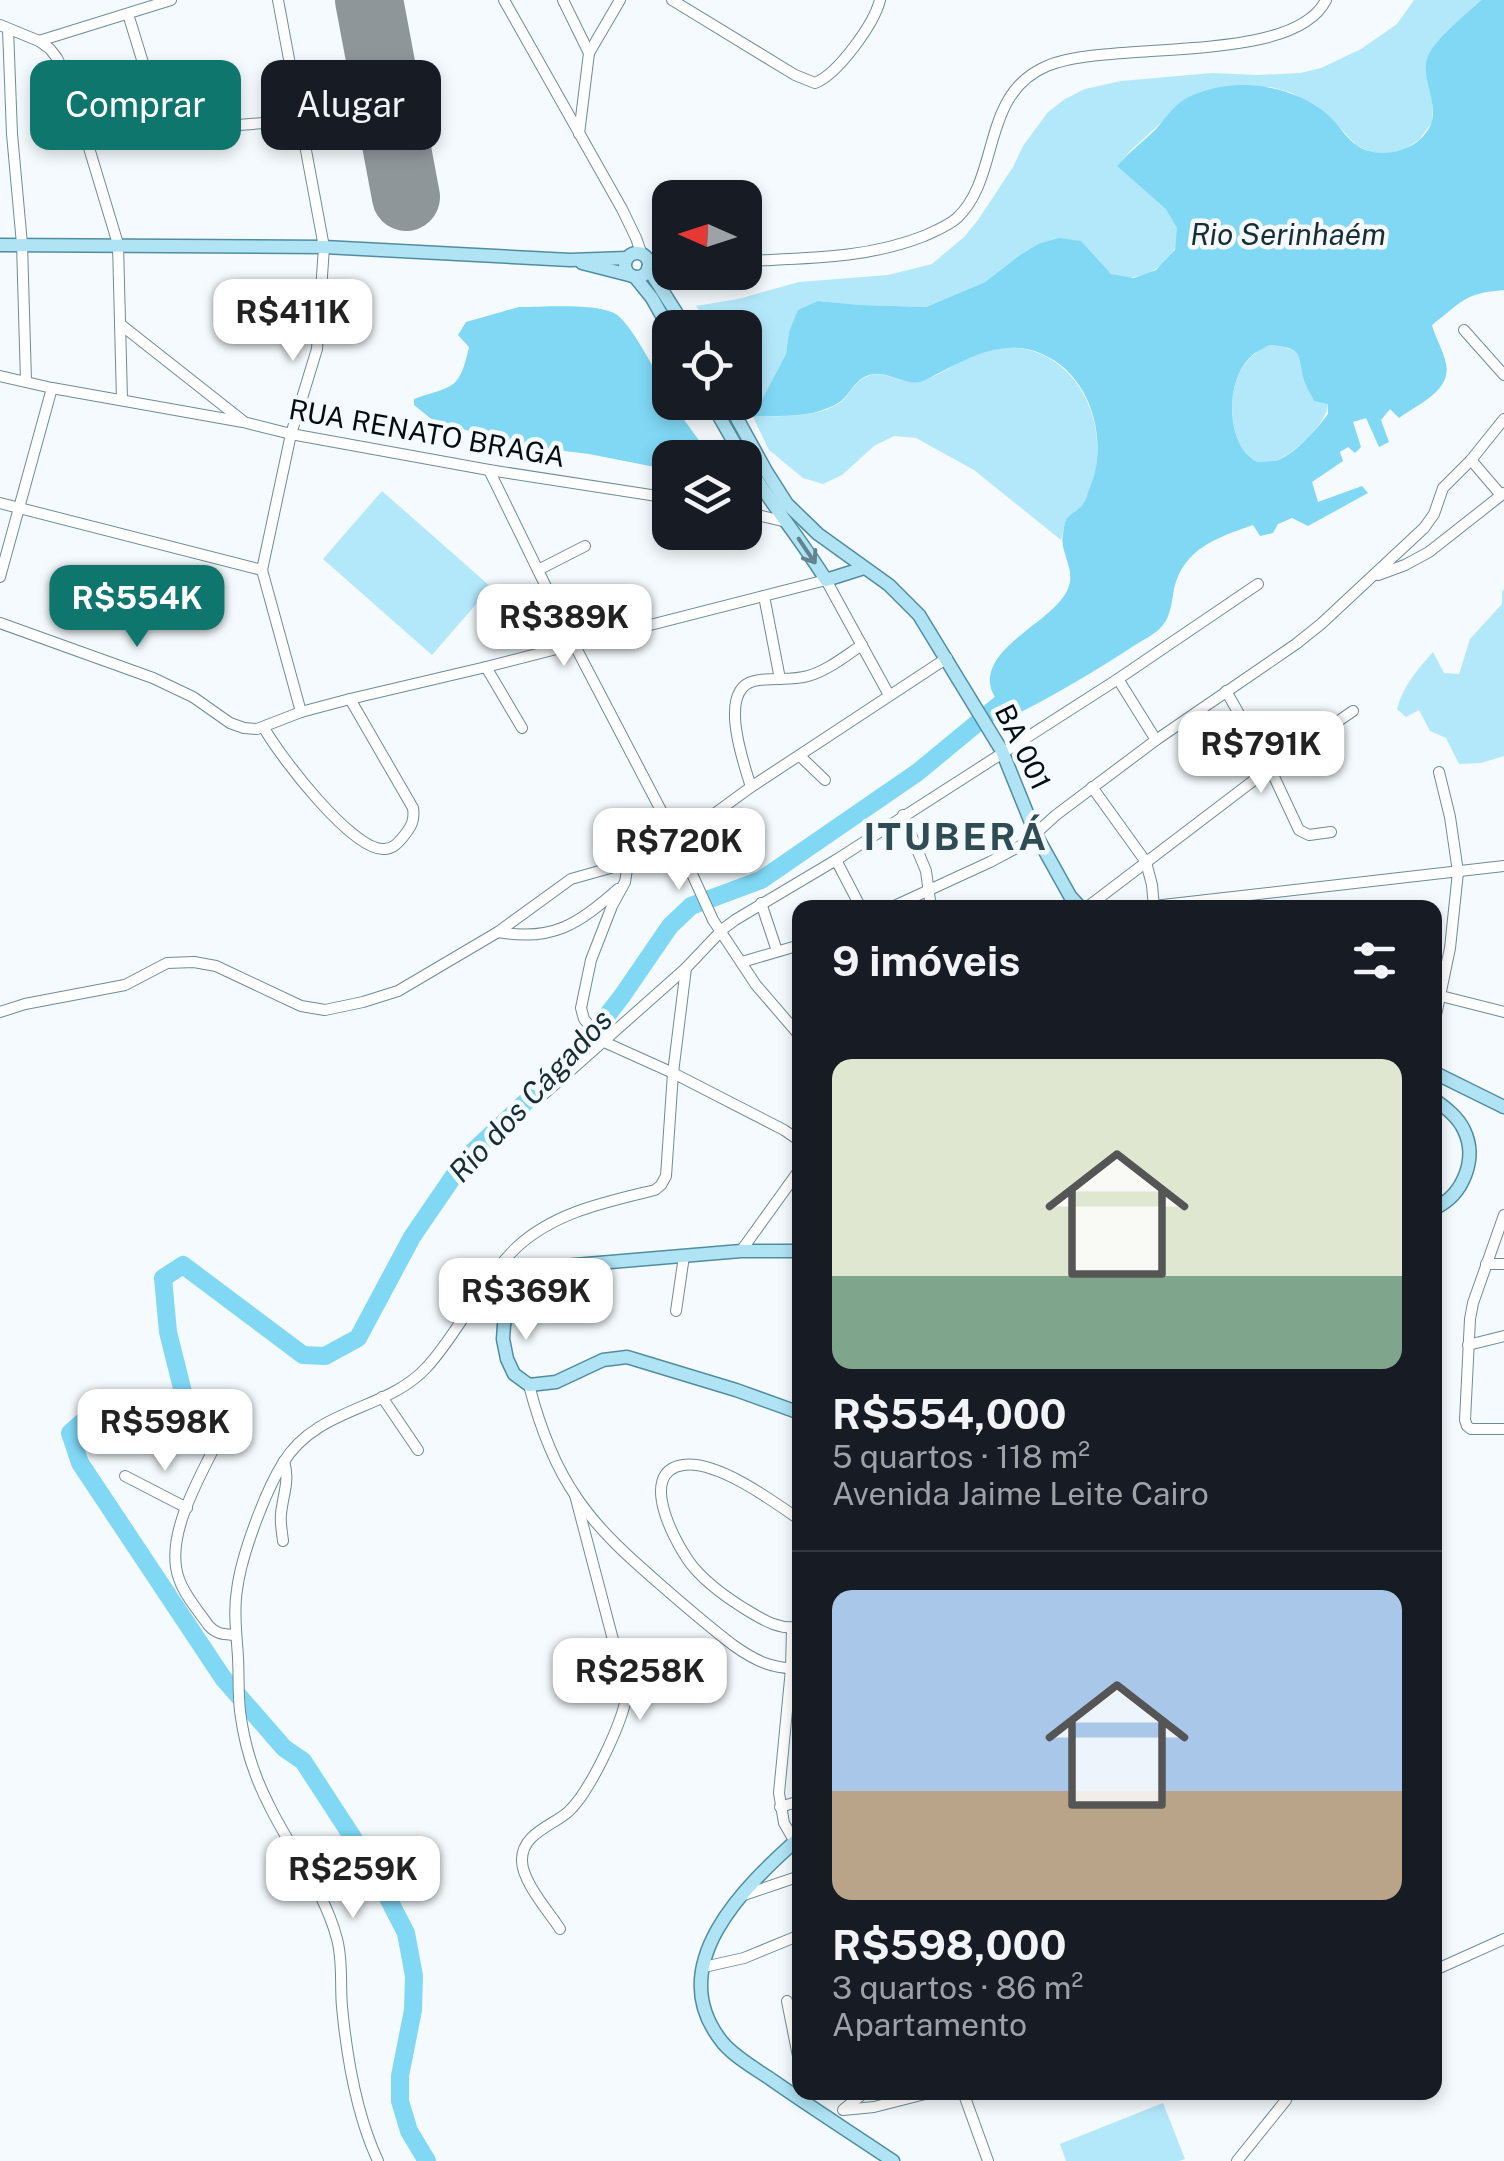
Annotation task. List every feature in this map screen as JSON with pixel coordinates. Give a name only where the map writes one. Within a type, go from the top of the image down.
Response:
[{"type":"main road","points":[[0,245],[324,247],[641,261]]},
{"type":"main road","points":[[570,260],[632,276],[642,276],[641,261]]},
{"type":"main road","points":[[641,261],[625,268],[659,310]]},
{"type":"main road","points":[[641,261],[674,310]]},
{"type":"main road","name":"BA 001","points":[[738,420],[788,504],[818,534],[889,586],[919,615],[1001,748],[1036,834],[1071,900]]},
{"type":"main road","points":[[762,488],[826,580],[864,568]]},
{"type":"main road","points":[[1442,1077],[1504,1107]]},
{"type":"main road","points":[[1442,1105],[1464,1130],[1469,1158],[1466,1176],[1458,1190],[1442,1204]]},
{"type":"main road","points":[[792,1251],[742,1251],[554,1267],[524,1282],[508,1308],[503,1339],[514,1374],[528,1385],[556,1382],[603,1360],[626,1356],[792,1410]]},
{"type":"main road","points":[[792,1844],[738,1897],[720,1923],[704,1966],[703,1984],[707,2014],[722,2041],[741,2058],[792,2090]]},
{"type":"main road","points":[[809,2100],[838,2115],[893,2161]]},
{"type":"street","points":[[39,40],[170,0]]},
{"type":"street","points":[[278,0],[290,60]]},
{"type":"street","points":[[504,0],[622,209],[641,261],[652,262]]},
{"type":"street","points":[[563,0],[589,53]]},
{"type":"street","points":[[579,136],[589,53],[620,0]]},
{"type":"street","points":[[672,0],[795,75],[815,82],[830,75],[868,27],[880,0]]},
{"type":"street","points":[[762,259],[860,254],[910,242],[955,220],[967,207],[979,182],[1013,92],[1025,78],[1056,62],[1220,45],[1280,34],[1310,20],[1326,0]]},
{"type":"street","points":[[128,14],[143,60]]},
{"type":"street","points":[[26,381],[22,244],[6,135],[4,27],[39,40],[58,60]]},
{"type":"street","points":[[91,150],[118,244],[122,400]]},
{"type":"street","points":[[302,712],[262,570],[291,434],[317,350],[324,247],[307,150]]},
{"type":"street","points":[[120,324],[243,422]]},
{"type":"street","points":[[1464,330],[1504,376]]},
{"type":"street","name":"RUA RENATO BRAGA","points":[[0,376],[291,434],[652,495]]},
{"type":"street","points":[[0,576],[52,388]]},
{"type":"street","points":[[906,900],[990,862],[1036,834],[1156,740],[1296,644],[1431,520],[1443,488],[1504,420]]},
{"type":"street","points":[[1373,577],[1429,552],[1502,494],[1471,460]]},
{"type":"street","points":[[489,470],[713,920],[773,1008],[792,1028]]},
{"type":"street","points":[[0,503],[262,570]]},
{"type":"street","points":[[762,514],[788,522]]},
{"type":"street","points":[[538,570],[586,546]]},
{"type":"street","points":[[0,622],[172,686],[244,728],[264,728],[302,712],[350,699],[826,580],[889,695]]},
{"type":"street","points":[[543,1095],[601,1039],[686,968],[720,932],[1258,584]]},
{"type":"street","points":[[764,596],[780,679]]},
{"type":"street","points":[[751,787],[735,716],[737,698],[747,684],[814,675],[862,645]]},
{"type":"street","points":[[0,1012],[124,985],[167,963],[216,966],[301,1006],[326,1010],[398,992],[498,932],[571,879],[678,846],[751,787],[946,658]]},
{"type":"street","points":[[486,667],[522,728]]},
{"type":"street","points":[[1118,678],[1156,740]]},
{"type":"street","points":[[1226,691],[1270,768],[1299,830],[1309,835],[1331,832]]},
{"type":"street","points":[[264,728],[297,776],[346,828],[366,844],[388,848],[414,822],[413,808],[350,699]]},
{"type":"street","points":[[1094,900],[1353,711]]},
{"type":"street","points":[[800,756],[825,780]]},
{"type":"street","points":[[1439,772],[1458,872],[1442,989]]},
{"type":"street","points":[[1092,788],[1146,862],[1153,900]]},
{"type":"street","points":[[904,815],[924,862],[930,900]]},
{"type":"street","points":[[836,860],[857,900]]},
{"type":"street","points":[[628,863],[625,882],[591,960],[581,1008],[584,1019],[601,1039],[792,1136]]},
{"type":"street","points":[[1215,900],[1504,866]]},
{"type":"street","points":[[498,932],[534,936],[555,932],[600,905],[625,882]]},
{"type":"street","points":[[761,904],[777,951]]},
{"type":"street","points":[[742,962],[792,947]]},
{"type":"street","points":[[378,2161],[353,2079],[342,2011],[336,1934],[318,1890],[271,1810],[246,1742],[240,1710],[236,1592],[246,1549],[284,1461],[304,1437],[407,1384],[429,1366],[514,1250],[541,1230],[594,1204],[661,1186],[666,1176],[686,968]]},
{"type":"street","points":[[1442,996],[1504,1012]]},
{"type":"street","points":[[742,1251],[792,1179]]},
{"type":"street","points":[[1504,1214],[1473,1303],[1466,1426],[1504,1428]]},
{"type":"street","points":[[676,1311],[684,1256]]},
{"type":"street","points":[[1486,1264],[1504,1264]]},
{"type":"street","points":[[473,1303],[524,1282]]},
{"type":"street","points":[[1468,1345],[1504,1336]]},
{"type":"street","points":[[528,1385],[544,1433],[574,1495],[594,1522],[714,1630],[762,1663],[792,1668]]},
{"type":"street","points":[[382,1396],[418,1450]]},
{"type":"street","points":[[220,1436],[186,1508],[177,1536],[176,1569],[180,1583],[215,1632],[236,1634]]},
{"type":"street","points":[[283,1541],[280,1518],[288,1474],[284,1461]]},
{"type":"street","points":[[792,1515],[750,1487],[706,1468],[680,1466],[664,1478],[666,1517],[691,1564],[741,1606],[775,1625],[792,1627]]},
{"type":"street","points":[[125,1476],[186,1508]]},
{"type":"street","points":[[560,1929],[525,1876],[523,1853],[537,1832],[568,1812],[586,1789],[615,1733],[627,1693],[574,1495]]},
{"type":"street","points":[[792,1689],[781,1766],[780,1806],[792,1833]]},
{"type":"street","points":[[780,1806],[792,1803]]},
{"type":"street","points":[[738,1897],[792,1879]]},
{"type":"street","points":[[704,1966],[744,1958],[792,1938]]},
{"type":"street","points":[[1442,1967],[1504,1939]]},
{"type":"street","points":[[787,2001],[792,2026]]},
{"type":"street","points":[[838,2115],[856,2100]]},
{"type":"street","points":[[838,2115],[902,2100]]},
{"type":"street","points":[[966,2100],[988,2161]]},
{"type":"street","points":[[1237,2161],[1286,2100]]},
{"type":"shaded area","points":[[1414,0],[1481,0],[1440,40],[1427,79],[1433,101],[1432,122],[1419,140],[1400,152],[1376,154],[1357,146],[1327,114],[1292,93],[1271,87],[1228,87],[1178,104],[1131,150],[1117,166],[1160,202],[1177,227],[1174,250],[1148,273],[1136,277],[1114,275],[1081,241],[1038,244],[985,282],[926,307],[818,301],[789,332],[786,354],[762,401],[762,310],[699,310],[696,306],[799,282],[888,275],[932,264],[978,220],[1048,112],[1085,89],[1121,81],[1212,73],[1300,73],[1321,68],[1361,49],[1397,24]]},
{"type":"shaded area","points":[[1270,345],[1288,348],[1298,355],[1306,384],[1328,403],[1316,429],[1299,446],[1282,458],[1257,462],[1239,441],[1232,400],[1247,362]]},
{"type":"shaded area","points":[[1004,348],[1027,350],[1048,358],[1066,372],[1081,389],[1097,434],[1095,476],[1082,505],[1067,518],[1061,540],[974,470],[916,438],[894,436],[874,446],[842,475],[823,484],[803,478],[769,450],[754,420],[762,420],[762,417],[824,410],[843,400],[858,382],[871,375],[922,381],[978,353]]},
{"type":"shaded area","points":[[382,491],[491,587],[432,655],[323,559]]},
{"type":"shaded area","points":[[1504,589],[1504,756],[1459,764],[1446,738],[1430,731],[1419,710],[1406,717],[1397,709],[1407,686],[1433,652],[1444,673],[1459,674],[1470,639],[1502,604]]},
{"type":"shaded area","points":[[1163,2103],[1185,2159],[1066,2161],[1060,2144]]},
{"type":"water","name":"Rio Serinhaém","points":[[1481,0],[1504,0],[1504,290],[1472,296],[1432,325],[1446,364],[1444,382],[1399,418],[1390,409],[1381,420],[1389,442],[1379,447],[1366,418],[1353,422],[1361,447],[1355,453],[1348,447],[1340,452],[1343,461],[1312,482],[1318,502],[1362,486],[1368,493],[1308,526],[1292,518],[1278,524],[1273,533],[1260,536],[1253,525],[1204,546],[1185,563],[1168,617],[1156,631],[1019,713],[998,704],[990,683],[992,669],[1011,643],[1063,598],[1069,586],[1062,540],[1064,525],[1085,501],[1098,452],[1097,432],[1084,394],[1059,364],[1042,354],[1002,348],[977,355],[920,382],[869,375],[833,406],[801,415],[762,417],[762,400],[786,354],[798,310],[818,301],[926,307],[985,282],[1038,244],[1059,238],[1081,241],[1111,274],[1134,278],[1156,270],[1175,250],[1177,228],[1166,209],[1117,166],[1178,104],[1217,88],[1237,85],[1276,89],[1312,103],[1359,147],[1388,153],[1417,142],[1432,121],[1426,67],[1432,49]],"holes":[[[1270,345],[1290,349],[1298,356],[1314,401],[1328,404],[1328,414],[1290,453],[1275,461],[1257,462],[1245,452],[1234,428],[1235,386],[1239,373],[1255,353]]]},
{"type":"water","points":[[568,306],[614,313],[628,327],[652,365],[652,420],[684,420],[699,440],[652,440],[652,466],[548,449],[435,422],[414,405],[414,399],[446,388],[458,379],[469,347],[458,335],[466,322],[519,307]]},
{"type":"waterway","name":"Rio dos Cágados","points":[[427,2161],[409,2131],[400,2101],[400,2076],[413,2010],[414,1976],[406,1933],[372,1867],[303,1761],[284,1748],[223,1678],[80,1463],[70,1433],[88,1417],[177,1411],[185,1400],[168,1332],[163,1278],[183,1265],[303,1355],[325,1356],[358,1338],[412,1237],[466,1158],[578,1053],[670,926],[691,906],[761,880],[918,772],[1016,691]]},
{"type":"runway","points":[[369,0],[406,197]]},
{"type":"district","name":"ITUBERÁ","points":[[956,837]]}]
